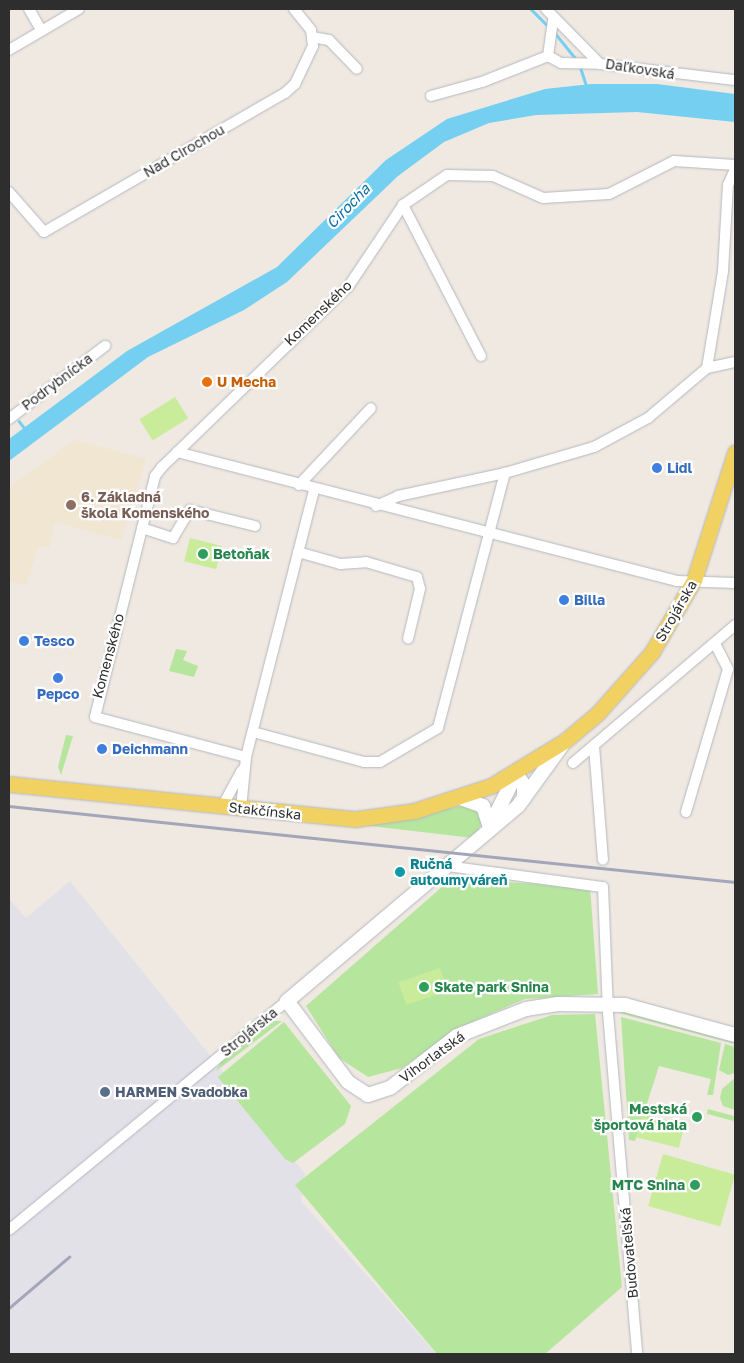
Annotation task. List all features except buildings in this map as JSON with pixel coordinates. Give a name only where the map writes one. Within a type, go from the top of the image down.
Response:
[{"type":"main road","name":"Strojárska","points":[[489,828],[516,774],[566,740],[597,714],[652,652],[694,580],[735,452]]},
{"type":"main road","name":"Strojárska","points":[[287,1001],[447,866],[524,798],[566,740]]},
{"type":"main road","points":[[516,774],[524,785],[524,798]]},
{"type":"main road","name":"Stakčínska","points":[[9,784],[241,809],[372,818],[460,798],[516,774]]},
{"type":"main road","points":[[460,798],[483,806],[489,828]]},
{"type":"main road","name":"Vihorlatská","points":[[287,1001],[348,1082],[368,1095],[390,1088],[457,1036],[492,1019],[558,1004],[608,1003],[735,1035]]},
{"type":"street","points":[[29,9],[40,28]]},
{"type":"street","points":[[9,50],[40,28],[79,9]]},
{"type":"street","points":[[294,9],[312,37],[329,40],[356,69]]},
{"type":"street","name":"Daľkovská","points":[[546,9],[553,21],[600,64],[695,78],[732,77]]},
{"type":"street","points":[[548,56],[549,36],[553,21]]},
{"type":"street","name":"Nad Cirochou","points":[[9,192],[44,232],[285,93],[295,84],[313,46],[312,37]]},
{"type":"street","points":[[431,96],[482,82],[548,56],[570,62],[600,64]]},
{"type":"street","name":"Komenského","points":[[245,762],[95,717],[155,476],[252,378],[348,287],[403,205],[447,175],[493,176],[543,198],[609,194],[674,161],[735,166]]},
{"type":"street","points":[[707,368],[723,271],[728,185],[735,169]]},
{"type":"street","points":[[403,205],[481,356]]},
{"type":"street","name":"Podrybnícka","points":[[9,419],[105,346]]},
{"type":"street","points":[[376,506],[398,496],[505,473],[594,447],[648,418],[707,368],[735,362]]},
{"type":"street","points":[[298,485],[371,408]]},
{"type":"street","points":[[186,443],[188,456]]},
{"type":"street","points":[[177,452],[376,506],[677,580],[735,583]]},
{"type":"street","points":[[253,732],[364,762],[380,762],[438,728],[505,473]]},
{"type":"street","points":[[241,809],[245,762],[314,490]]},
{"type":"street","points":[[142,528],[173,538],[190,510],[255,526]]},
{"type":"street","points":[[298,552],[340,564],[366,562],[417,577],[420,589],[408,639]]},
{"type":"street","points":[[572,763],[735,625]]},
{"type":"street","points":[[686,812],[728,669],[715,643]]},
{"type":"street","points":[[594,746],[603,860]]},
{"type":"street","points":[[222,807],[245,762]]},
{"type":"street","name":"Budovateľská","points":[[447,866],[603,886],[608,1003],[637,1354]]},
{"type":"street","name":"Strojárska","points":[[9,1230],[287,1001]]},
{"type":"shaded area","name":"6. Základná škola Komenského","points":[[75,440],[146,459],[121,540],[55,522],[49,548],[38,546],[27,585],[9,582],[9,487]]},
{"type":"shaded area","points":[[70,881],[305,1174],[301,1201],[436,1354],[9,1354],[9,899],[26,918]]},
{"type":"green space","points":[[175,397],[188,418],[153,440],[139,419]]},
{"type":"green space","name":"Betoňak","points":[[190,538],[222,546],[216,569],[184,561]]},
{"type":"green space","points":[[176,649],[187,651],[183,660],[198,666],[194,677],[169,671]]},
{"type":"green space","points":[[66,735],[73,736],[61,775],[58,767]]},
{"type":"green space","points":[[466,805],[478,810],[483,822],[473,838],[362,825]]},
{"type":"green space","points":[[451,879],[590,887],[598,994],[525,999],[458,1028],[402,1068],[368,1077],[339,1058],[306,1006]]},
{"type":"green space","name":"Skate park Snina","points":[[440,968],[448,991],[406,1005],[398,982]]},
{"type":"green space","points":[[626,1012],[735,1040],[735,1044],[619,1013]]},
{"type":"green space","points":[[595,1014],[622,1287],[545,1354],[437,1354],[295,1185],[479,1039],[552,1015]]},
{"type":"green space","points":[[621,1017],[721,1043],[713,1095],[707,1095],[711,1079],[659,1066],[635,1141],[629,1140]]},
{"type":"green space","points":[[270,1021],[282,1021],[216,1071],[222,1060]]},
{"type":"green space","points":[[284,1022],[351,1106],[345,1124],[293,1163],[285,1159],[218,1077]]},
{"type":"green space","points":[[725,1044],[735,1047],[735,1073],[728,1075],[719,1070]]},
{"type":"green space","points":[[735,1078],[735,1110],[723,1106],[720,1098],[722,1089]]},
{"type":"green space","points":[[708,1109],[735,1116],[734,1121],[707,1114]]},
{"type":"green space","points":[[642,1114],[685,1125],[679,1148],[636,1137]]},
{"type":"green space","name":"MTC Snina","points":[[663,1154],[735,1175],[720,1227],[648,1206]]},
{"type":"water","name":"Cirocha","points":[[591,84],[657,84],[735,94],[735,122],[637,112],[536,115],[489,123],[444,142],[398,176],[287,282],[244,310],[148,357],[9,461],[9,439],[127,351],[277,267],[386,160],[447,119],[545,89]]},
{"type":"waterway","points":[[531,9],[549,27]]},
{"type":"waterway","points":[[555,33],[578,61]]},
{"type":"waterway","points":[[580,66],[587,87]]},
{"type":"waterway","points":[[19,421],[26,430]]},
{"type":"railway","points":[[9,806],[735,882]]},
{"type":"railway","points":[[9,1308],[69,1257]]},
{"type":"place","name":"U Mecha","points":[[207,382]]},
{"type":"place","name":"Lidl","points":[[657,468]]},
{"type":"place","name":"6. Základná škola Komenského","points":[[71,505]]},
{"type":"place","name":"Betoňak","points":[[203,554]]},
{"type":"place","name":"Billa","points":[[564,600]]},
{"type":"place","name":"Tesco","points":[[24,641]]},
{"type":"place","name":"Pepco","points":[[58,678]]},
{"type":"place","name":"Deichmann","points":[[102,749]]},
{"type":"place","name":"Ručná autoumyváreň","points":[[400,872]]},
{"type":"place","name":"Skate park Snina","points":[[424,987]]},
{"type":"place","name":"HARMEN Svadobka","points":[[105,1092]]},
{"type":"place","name":"Mestská športová hala","points":[[697,1117]]},
{"type":"place","name":"MTC Snina","points":[[695,1185]]}]
